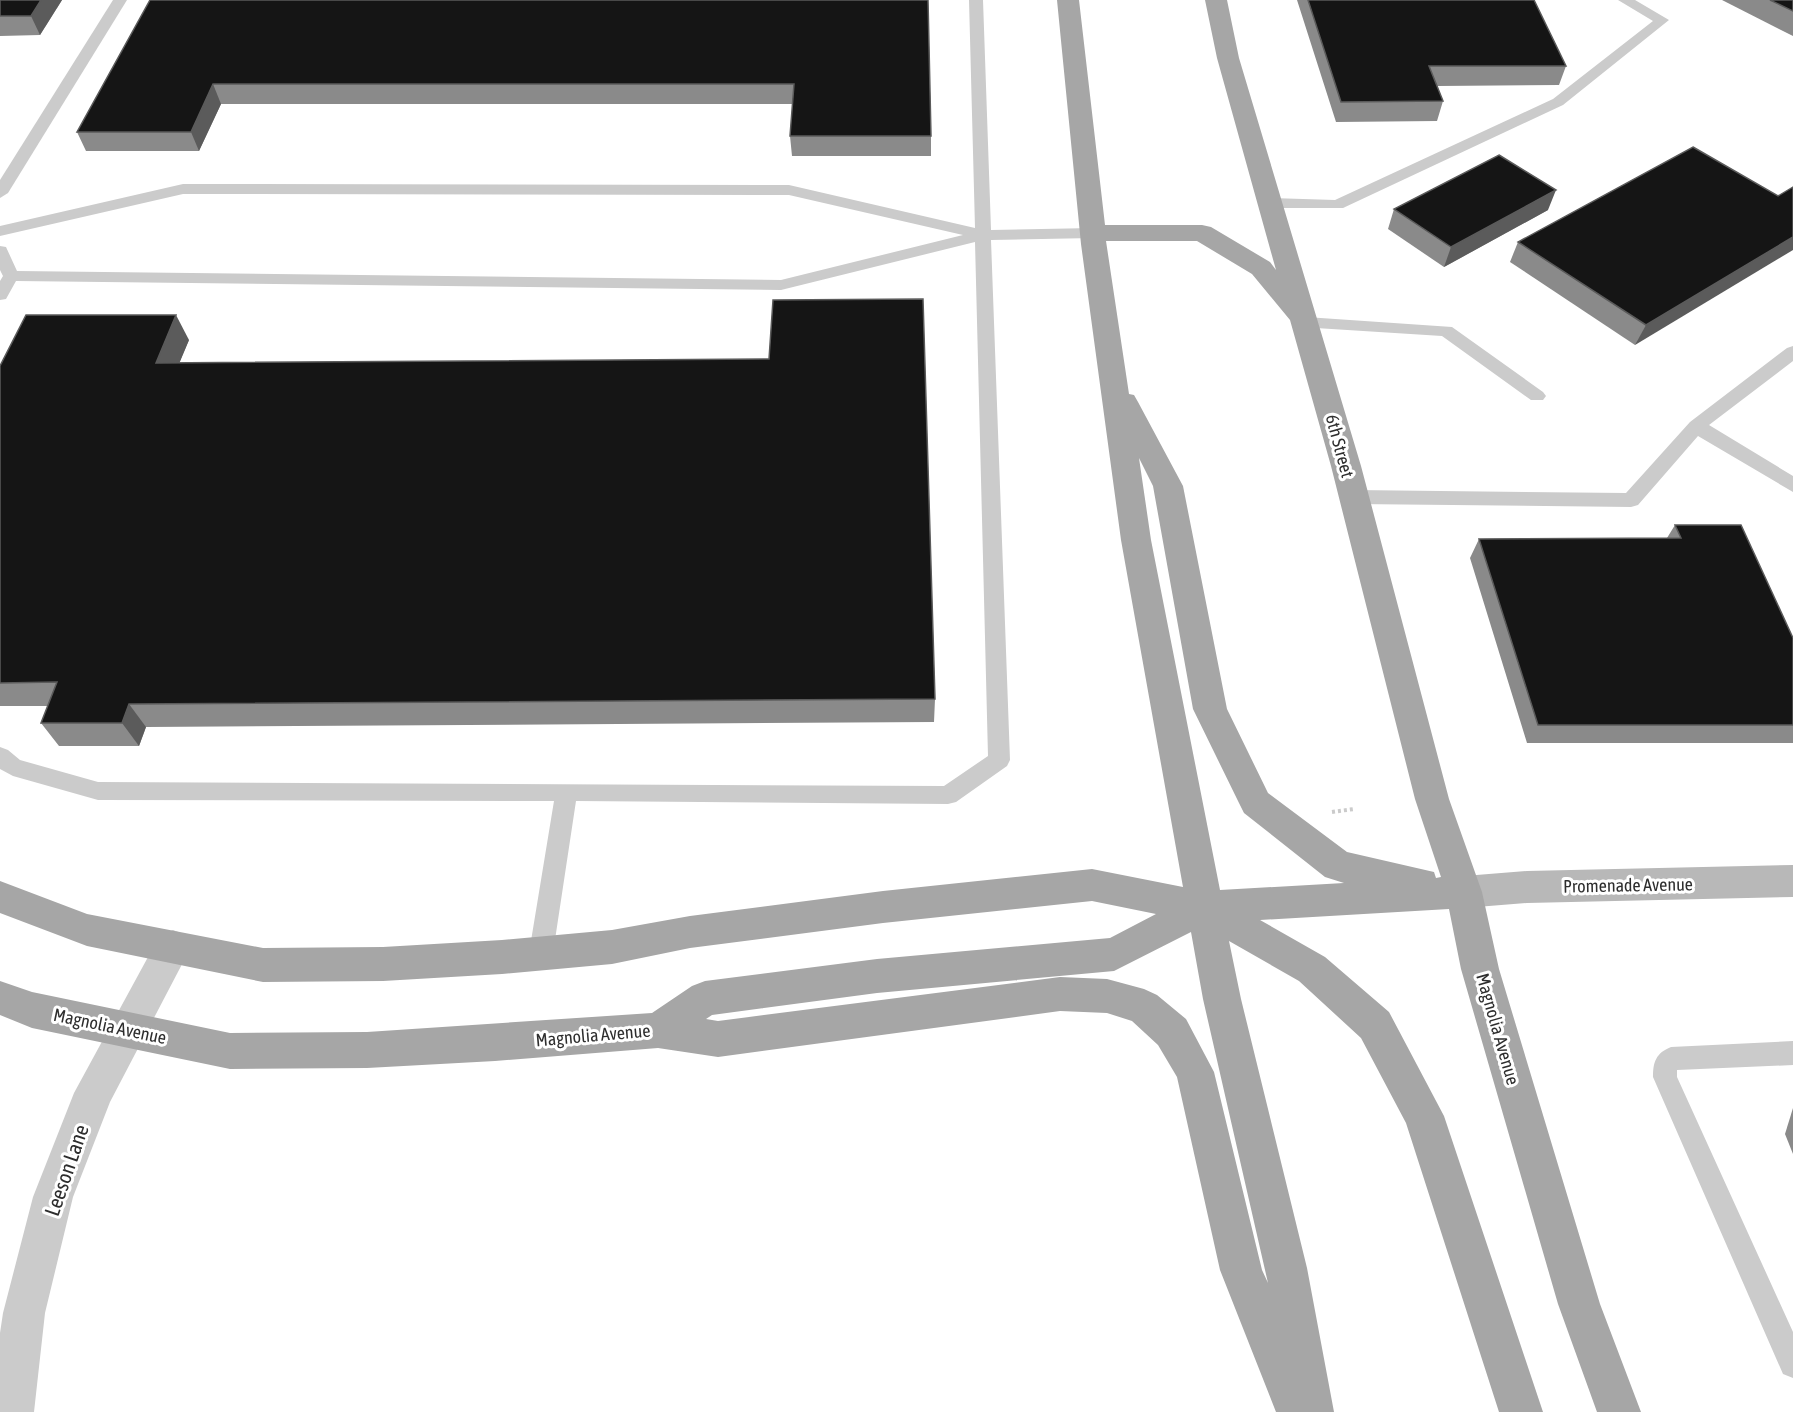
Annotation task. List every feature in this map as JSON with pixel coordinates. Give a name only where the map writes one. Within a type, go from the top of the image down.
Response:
[{"type":"main road","points":[[1068,0],[1093,233],[1136,540],[1222,999],[1286,1268],[1312,1412]]},
{"type":"main road","name":"6th Street","points":[[1216,0],[1228,58],[1306,323],[1354,497],[1432,799],[1464,892]]},
{"type":"main road","points":[[1093,233],[1202,233],[1261,268],[1306,323]]},
{"type":"main road","points":[[1112,379],[1168,486],[1210,709],[1256,803],[1338,866],[1464,892]]},
{"type":"main road","name":"Promenade Avenue","points":[[1464,892],[1527,887],[1793,881]]},
{"type":"main road","name":"Magnolia Avenue","points":[[0,897],[87,930],[263,965],[383,964],[612,947],[690,932],[883,907],[1092,885],[1204,907],[1464,892],[1480,969],[1576,1292],[1619,1412]]},
{"type":"main road","points":[[1204,907],[1312,969],[1375,1024],[1424,1116],[1521,1412]]},
{"type":"main road","name":"Magnolia Avenue","points":[[0,998],[33,1010],[230,1051],[367,1050],[658,1030],[705,998],[877,976],[1114,954],[1204,907]]},
{"type":"main road","points":[[658,1030],[718,1039],[1060,994],[1107,996],[1144,1007],[1172,1032],[1194,1072],[1241,1270],[1298,1412]]},
{"type":"street","name":"Leeson Lane","points":[[12,1412],[24,1313],[53,1197],[94,1093],[173,947]]},
{"type":"lane","points":[[0,193],[120,0]]},
{"type":"lane","points":[[0,756],[13,767],[98,791],[948,795],[999,760],[976,0]]},
{"type":"lane","points":[[1271,203],[1337,205],[1558,102],[1662,20],[1625,0]]},
{"type":"lane","points":[[0,231],[183,189],[789,190],[983,234],[1093,233]]},
{"type":"lane","points":[[5,277],[781,285],[983,234]]},
{"type":"lane","points":[[0,251],[5,277],[0,295]]},
{"type":"lane","points":[[1306,323],[1446,331],[1537,396]]},
{"type":"lane","points":[[1354,497],[1631,500],[1696,426],[1793,352]]},
{"type":"lane","points":[[1696,426],[1793,485]]},
{"type":"lane","points":[[541,953],[566,792]]},
{"type":"lane","points":[[1793,1053],[1671,1059],[1665,1065],[1665,1077],[1793,1364]]},
{"type":"building","points":[[0,0],[41,0],[31,16],[0,16]]},
{"type":"building","points":[[150,0],[928,0],[931,136],[790,136],[794,84],[213,84],[191,132],[77,132]]},
{"type":"building","points":[[1308,0],[1534,0],[1566,66],[1429,66],[1443,101],[1341,102]]},
{"type":"building","points":[[1770,0],[1793,0],[1793,11]]},
{"type":"building","points":[[1693,147],[1778,196],[1793,187],[1793,237],[1646,325],[1518,242]]},
{"type":"building","points":[[1499,155],[1556,190],[1451,247],[1394,209]]},
{"type":"building","points":[[923,299],[935,699],[129,704],[122,723],[41,723],[57,682],[0,683],[0,366],[26,315],[176,315],[156,363],[769,359],[773,300]]},
{"type":"building","points":[[1675,525],[1741,525],[1793,638],[1793,725],[1538,725],[1479,539],[1681,538]]}]
